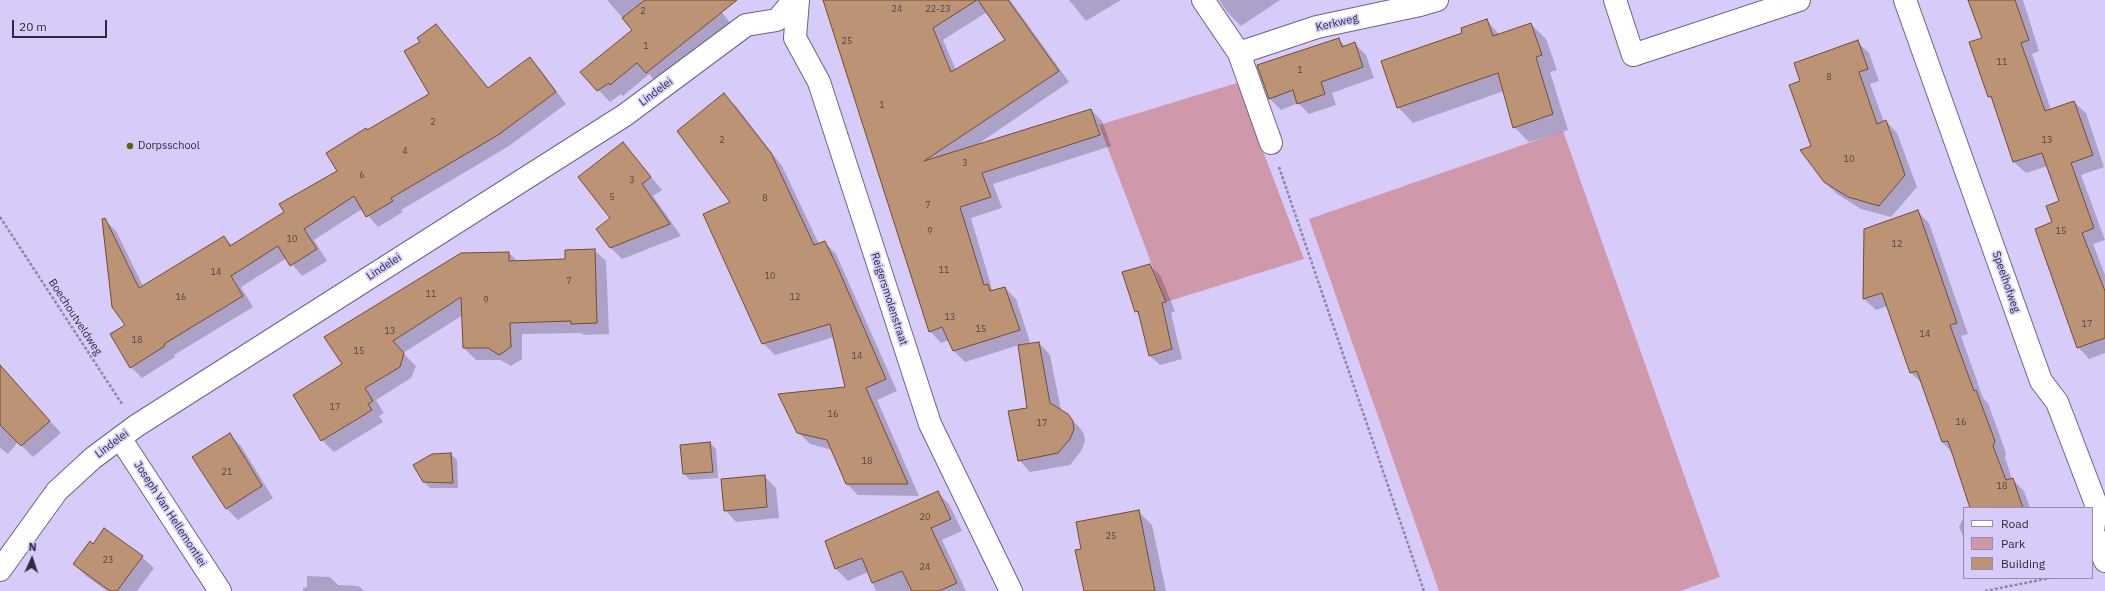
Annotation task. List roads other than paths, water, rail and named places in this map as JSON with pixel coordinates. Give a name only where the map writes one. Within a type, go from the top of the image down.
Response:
[{"type":"street","name":"Lindelei","points":[[0,570],[57,491],[93,458],[128,432],[625,115],[746,25],[777,20],[794,0]]},
{"type":"street","name":"Reigersmolenstraat","points":[[798,0],[795,38],[819,82],[930,424],[1011,591]]},
{"type":"street","points":[[1203,0],[1239,53],[1271,143]]},
{"type":"street","name":"Kerkweg","points":[[1239,53],[1317,27],[1437,0]]},
{"type":"street","points":[[1615,0],[1633,56],[1799,0]]},
{"type":"street","name":"Speelhofweg","points":[[1905,0],[2041,381],[2057,402],[2096,504],[2094,532],[2105,561]]},
{"type":"street","name":"Joseph Van Hellemontlei","points":[[128,432],[220,591]]},
{"type":"place","name":"Dorpsschool","points":[[130,146]]}]
